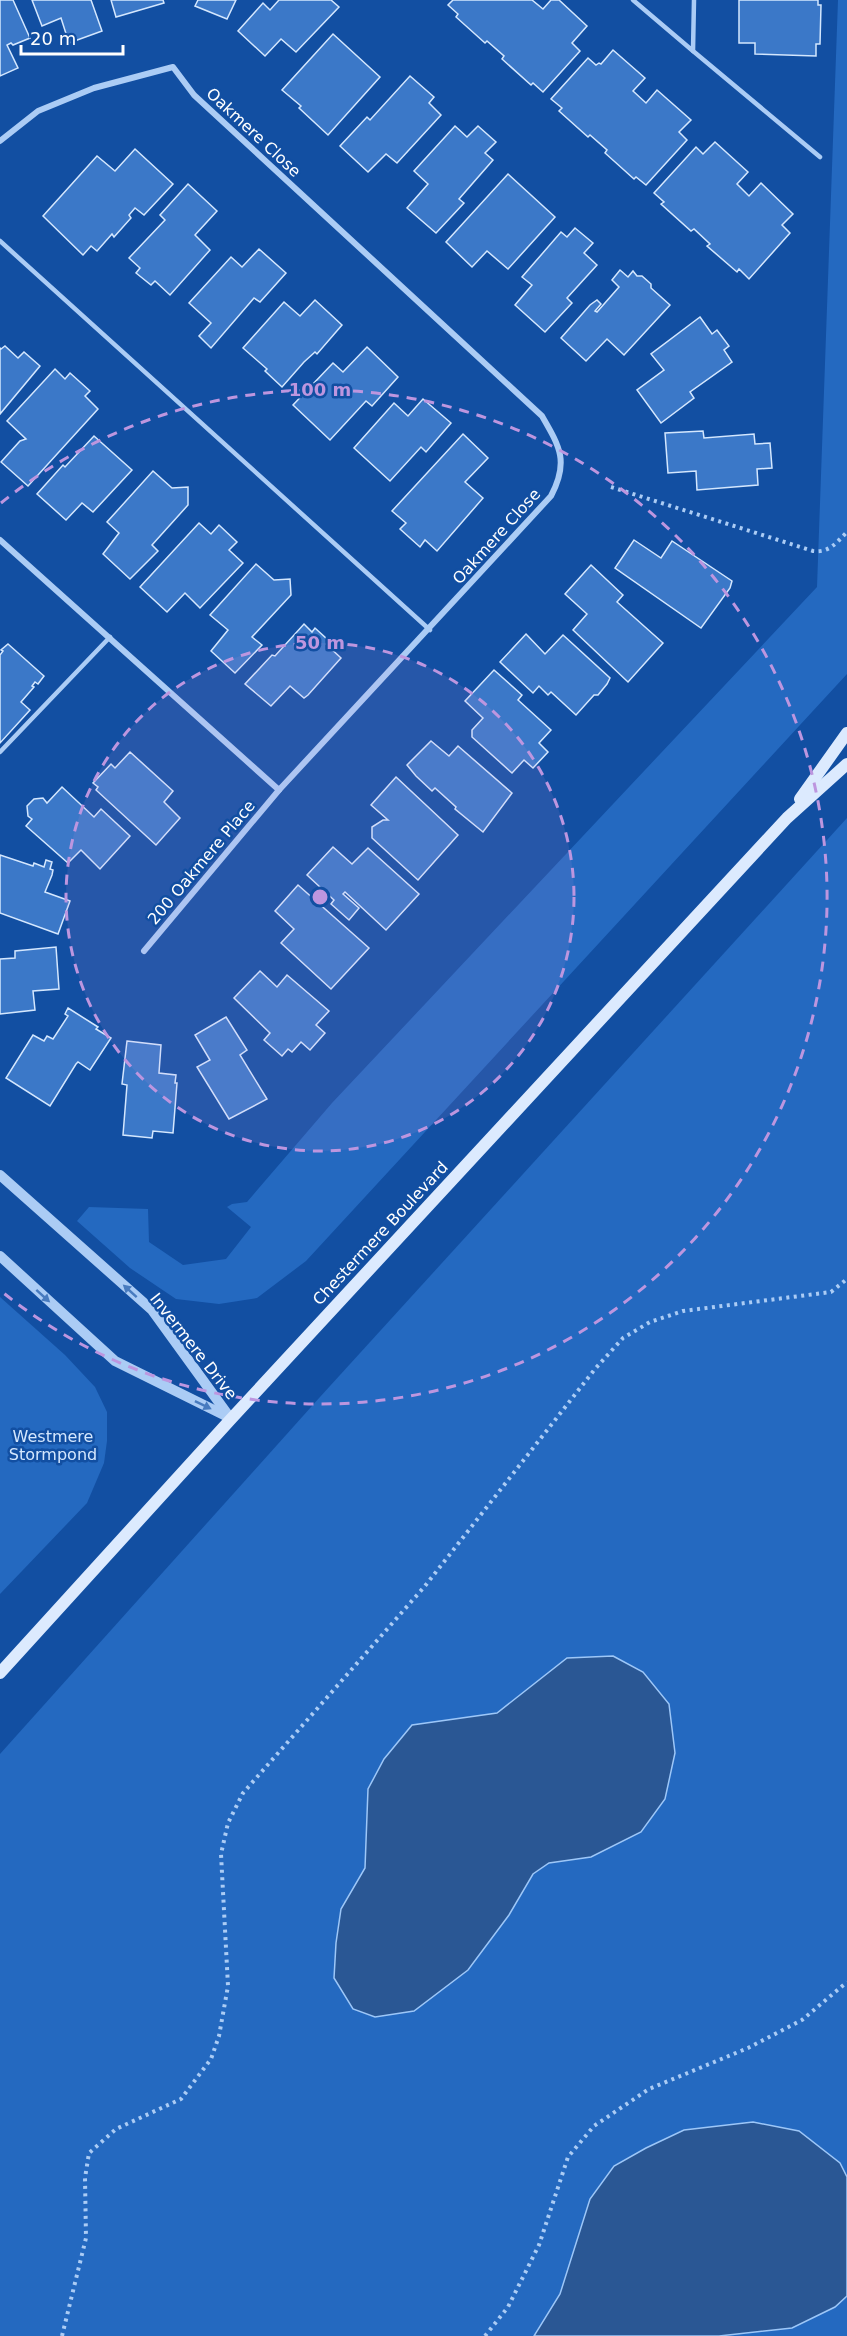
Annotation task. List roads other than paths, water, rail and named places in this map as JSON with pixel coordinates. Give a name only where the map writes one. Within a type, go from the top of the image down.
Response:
[{"type":"main road","name":"Chestermere Boulevard","points":[[787,818],[847,733]]},
{"type":"main road","name":"Chestermere Boulevard","points":[[0,1673],[231,1419],[787,818],[847,764]]},
{"type":"street","name":"Oakmere Close","points":[[0,141],[38,111],[94,88],[173,67],[194,95],[542,416],[556,442],[562,464],[560,479],[551,496],[430,630],[279,790]]},
{"type":"street","points":[[0,540],[110,636],[279,790]]},
{"type":"street","name":"200 Oakmere Place","points":[[144,951],[279,790]]},
{"type":"street","name":"Invermere Drive","points":[[0,1175],[152,1310],[231,1419]]},
{"type":"street","name":"Invermere Drive","points":[[0,1256],[115,1361],[231,1419]]},
{"type":"lane","points":[[633,0],[820,157]]},
{"type":"lane","points":[[693,51],[694,0]]},
{"type":"lane","points":[[0,241],[430,630]]},
{"type":"lane","points":[[0,752],[110,636]]},
{"type":"park label","name":"Westmere Stormpond","points":[[53,1445]]}]
